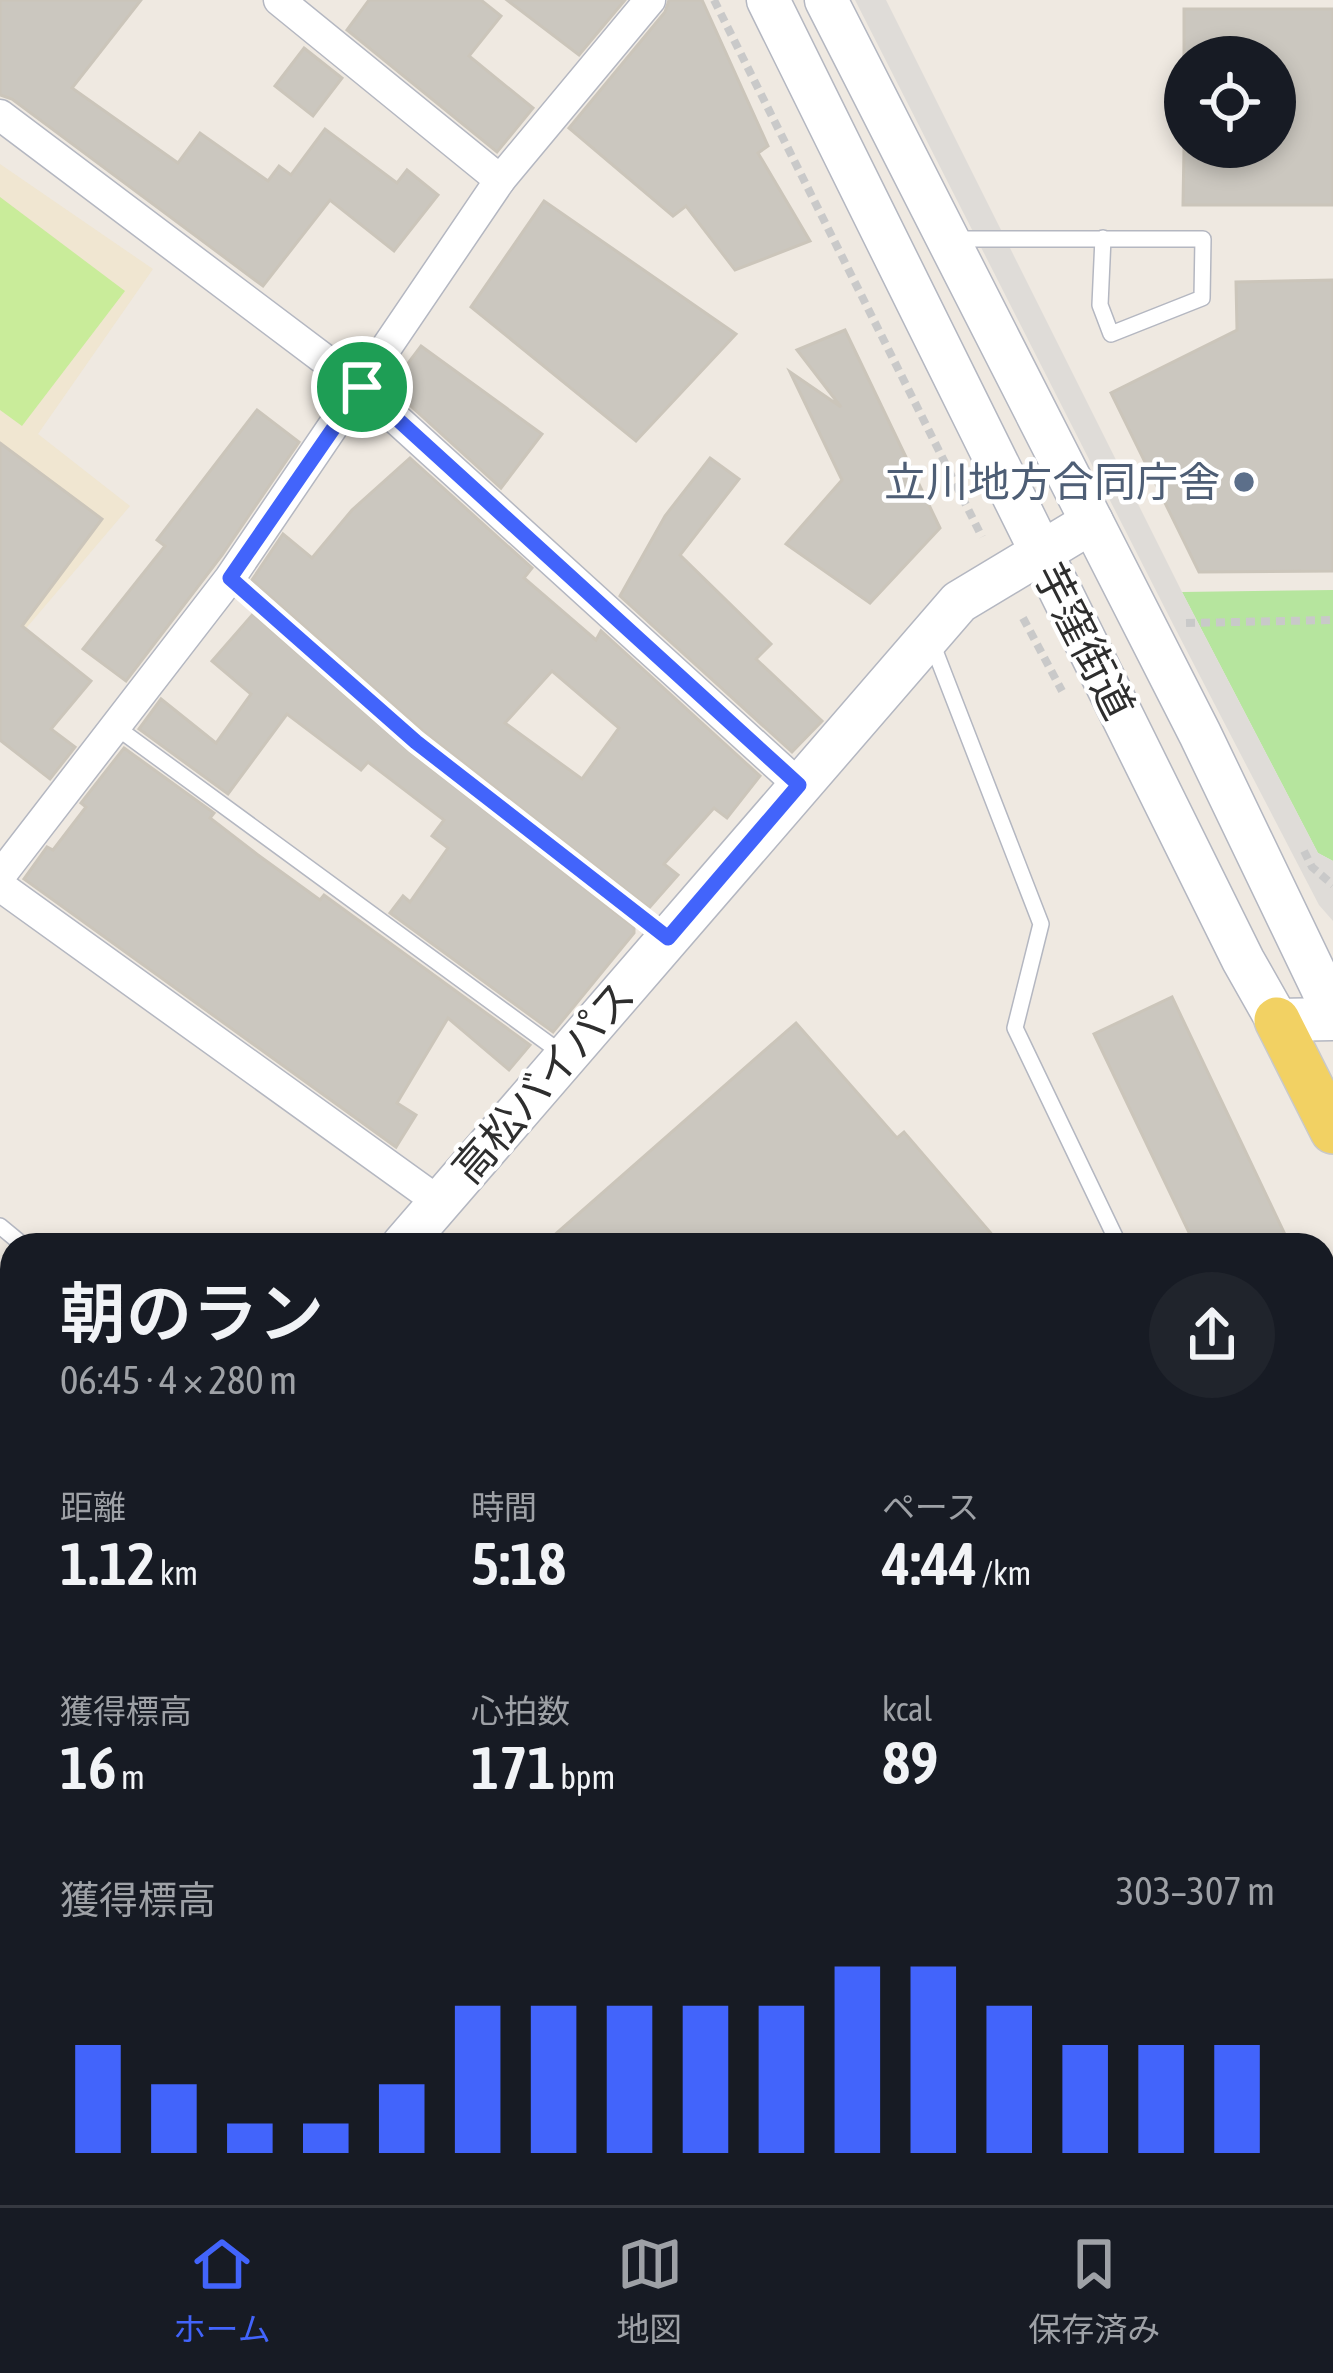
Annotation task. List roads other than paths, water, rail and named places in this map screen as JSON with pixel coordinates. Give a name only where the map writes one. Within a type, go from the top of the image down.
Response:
[{"type":"main road","points":[[1277,1020],[1333,1131]]},
{"type":"street","points":[[279,0],[500,180]]},
{"type":"street","points":[[0,877],[230,578],[500,180],[650,0]]},
{"type":"street","name":"芋窪街道","points":[[768,0],[1039,553],[1277,1020]]},
{"type":"street","name":"芋窪街道","points":[[826,0],[944,238],[1322,958],[1333,1015]]},
{"type":"street","points":[[0,115],[362,387],[799,785]]},
{"type":"street","name":"高松バイパス","points":[[413,1233],[959,602],[1092,522]]},
{"type":"street","points":[[0,886],[439,1202]]},
{"type":"street","points":[[1243,960],[1322,958]]},
{"type":"street","points":[[1277,1020],[1333,1015]]},
{"type":"lane","points":[[944,238],[1103,238],[1203,239],[1202,298],[1112,334],[1100,305],[1103,238]]},
{"type":"lane","points":[[230,578],[416,742],[668,938]]},
{"type":"lane","points":[[928,635],[1041,924],[1015,1028],[1113,1233]]},
{"type":"lane","points":[[116,727],[566,1056]]},
{"type":"place","name":"立川地方合同庁舎","points":[[1244,482]]}]
